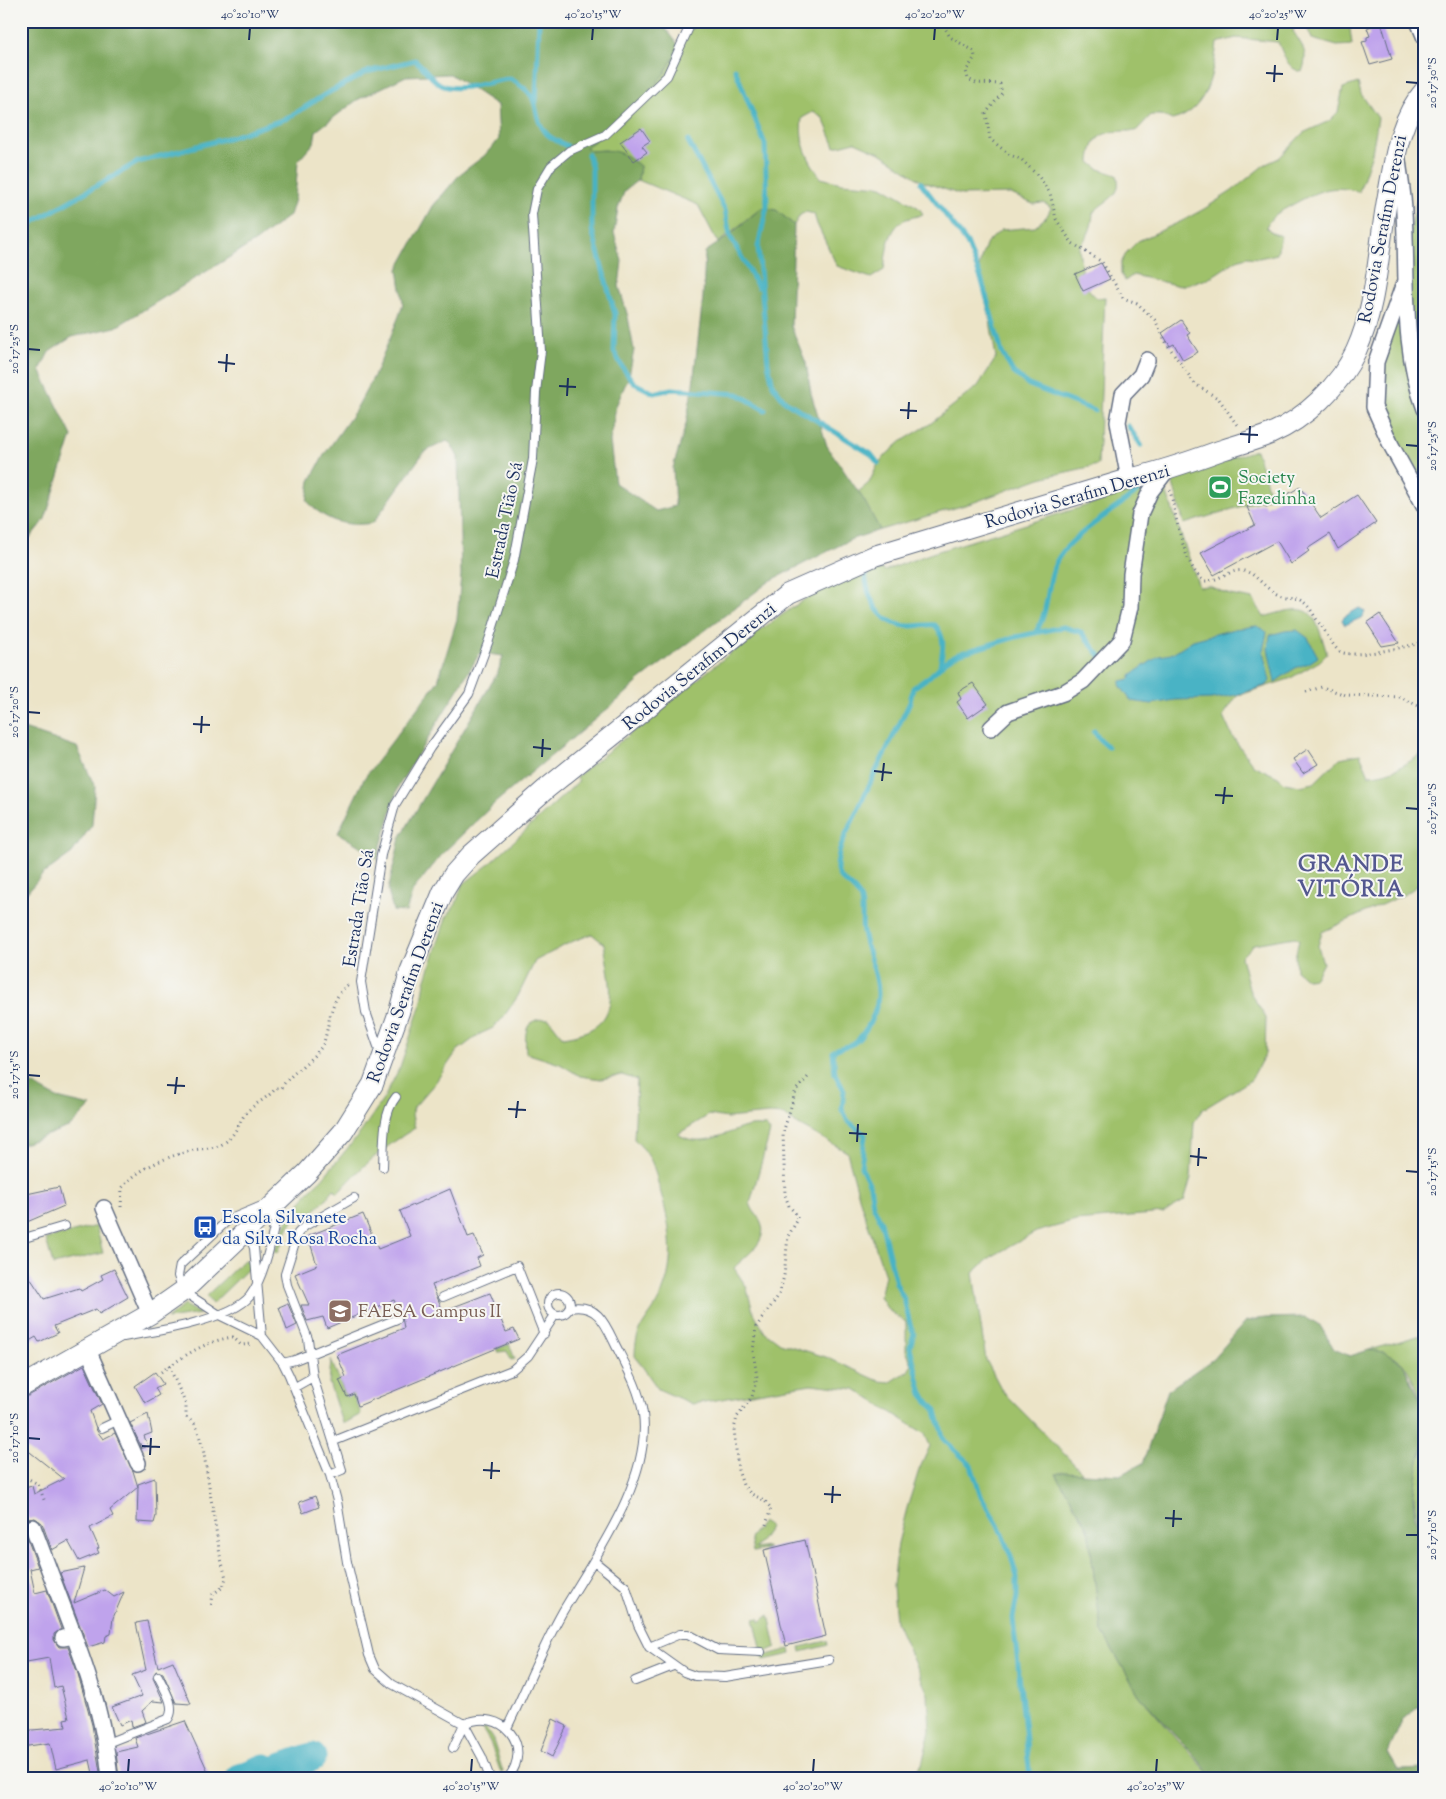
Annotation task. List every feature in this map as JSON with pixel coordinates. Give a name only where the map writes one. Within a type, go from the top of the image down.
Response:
[{"type":"main road","name":"Rodovia Serafim Derenzi","points":[[21,1387],[108,1339],[150,1314],[183,1291],[241,1224],[279,1200],[307,1172],[343,1132],[373,1084],[383,1059],[410,972],[432,913],[443,892],[460,867],[546,789],[788,594],[874,556],[1129,479],[1166,471],[1270,434],[1303,413],[1332,388],[1356,352],[1371,306],[1380,236],[1400,132],[1413,104],[1425,90]]},
{"type":"street","points":[[1418,21],[1425,38]]},
{"type":"street","points":[[1397,149],[1404,212],[1406,277],[1412,356],[1420,397],[1425,409]]},
{"type":"street","points":[[1406,277],[1376,362],[1374,406],[1391,445],[1425,507]]},
{"type":"street","points":[[1129,479],[1118,422],[1123,394],[1141,375],[1147,360]]},
{"type":"street","points":[[991,728],[1008,712],[1063,693],[1083,680],[1122,640],[1130,608],[1131,574],[1140,514],[1150,492],[1166,471]]},
{"type":"street","points":[[104,1208],[150,1314]]},
{"type":"street","points":[[88,1350],[138,1463]]},
{"type":"street","points":[[34,1527],[69,1637],[90,1676],[107,1743],[110,1778]]},
{"type":"lane","name":"Estrada Tião Sá","points":[[383,1059],[366,1012],[361,982],[381,855],[395,805],[430,748],[468,694],[489,640],[514,560],[533,459],[536,392],[541,351],[532,214],[537,189],[551,166],[569,151],[605,135],[667,76],[692,21]]},
{"type":"lane","points":[[384,1167],[384,1142],[390,1105],[396,1097]]},
{"type":"lane","points":[[330,1475],[342,1470],[313,1377],[311,1353],[299,1314],[287,1285],[285,1268],[298,1233],[305,1226],[354,1198]]},
{"type":"lane","points":[[108,1339],[221,1316],[242,1304],[250,1296],[258,1280],[272,1234],[279,1200]]},
{"type":"lane","points":[[241,1224],[254,1248],[262,1336]]},
{"type":"lane","points":[[21,1239],[65,1226]]},
{"type":"lane","points":[[443,1297],[517,1266],[544,1334]]},
{"type":"lane","points":[[183,1291],[221,1316],[262,1336],[283,1363],[330,1475],[337,1501],[347,1562],[369,1655],[375,1669],[392,1684],[464,1724],[490,1778]]},
{"type":"lane","points":[[553,1294],[565,1294],[569,1298],[570,1308],[565,1314],[555,1315],[548,1308],[548,1302],[553,1294]]},
{"type":"lane","points":[[507,1728],[562,1612],[594,1561],[636,1473],[644,1442],[643,1414],[636,1387],[608,1331],[595,1312],[589,1308],[570,1308]]},
{"type":"lane","points":[[334,1441],[512,1370],[528,1356],[555,1315]]},
{"type":"lane","points":[[283,1363],[397,1319]]},
{"type":"lane","points":[[294,1387],[313,1377]]},
{"type":"lane","points":[[102,1428],[119,1420]]},
{"type":"lane","points":[[594,1561],[626,1587],[638,1625],[649,1646],[673,1666],[695,1676],[725,1677],[829,1660]]},
{"type":"lane","points":[[649,1646],[680,1634],[688,1634],[718,1650],[761,1652]]},
{"type":"lane","points":[[635,1681],[673,1666]]},
{"type":"lane","points":[[107,1743],[168,1719],[172,1711],[171,1705],[158,1676]]},
{"type":"lane","points":[[453,1748],[464,1724],[470,1721],[495,1720],[507,1728],[514,1736],[516,1752],[512,1772],[508,1778]]},
{"type":"path","points":[[940,21],[950,37],[974,51],[975,57],[966,71],[968,79],[976,83],[1000,84],[1002,93],[986,113],[990,139],[1010,155],[1021,160],[1039,177],[1050,193],[1056,219],[1072,243],[1102,262],[1123,298],[1137,303],[1155,320],[1167,344],[1195,384],[1219,399],[1248,441]]},
{"type":"path","points":[[1166,471],[1184,545],[1197,574],[1204,581],[1214,580],[1241,570],[1250,572],[1278,595],[1284,598],[1300,600],[1314,612],[1317,620],[1338,650],[1348,655],[1405,648],[1425,642]]},
{"type":"path","points":[[1306,692],[1322,687],[1346,695],[1400,697],[1425,709]]},
{"type":"path","points":[[114,1229],[120,1226],[122,1222],[120,1192],[125,1184],[139,1173],[168,1158],[196,1150],[216,1147],[225,1143],[238,1128],[247,1113],[276,1088],[281,1088],[301,1065],[319,1051],[324,1043],[338,995],[352,982],[361,982]]},
{"type":"path","points":[[766,1525],[771,1508],[764,1500],[751,1494],[743,1484],[738,1470],[734,1429],[737,1417],[752,1397],[757,1377],[753,1351],[756,1327],[779,1295],[784,1276],[788,1236],[797,1221],[797,1215],[789,1206],[785,1196],[783,1137],[785,1120],[796,1090],[808,1077]]},
{"type":"path","points":[[161,1372],[191,1351],[220,1339],[233,1337],[241,1345],[254,1344],[262,1336]]},
{"type":"path","points":[[169,1366],[186,1405],[186,1417],[196,1425],[203,1448],[220,1555],[226,1578],[223,1587],[213,1594],[210,1608]]},
{"type":"path","points":[[21,1475],[38,1484],[45,1502]]},
{"type":"green space","points":[[21,21],[660,21],[680,47],[665,73],[626,119],[586,147],[591,151],[606,150],[617,152],[640,166],[638,180],[625,190],[618,208],[614,233],[622,261],[619,286],[628,317],[634,350],[629,376],[616,406],[610,441],[615,483],[656,511],[675,506],[673,468],[686,424],[693,384],[703,297],[705,252],[726,238],[761,208],[776,210],[794,225],[791,326],[806,363],[811,393],[827,446],[864,500],[880,530],[852,539],[770,581],[640,680],[496,802],[445,851],[413,890],[406,912],[393,911],[388,890],[400,838],[498,672],[503,656],[480,653],[398,787],[377,860],[368,851],[338,833],[365,777],[438,681],[457,619],[461,575],[458,457],[451,444],[447,441],[424,452],[373,523],[354,524],[337,521],[321,514],[307,501],[310,481],[324,455],[355,411],[375,374],[399,316],[403,303],[398,269],[433,206],[460,174],[484,156],[499,139],[497,105],[450,74],[406,76],[357,100],[316,131],[314,143],[298,161],[295,199],[290,215],[256,241],[116,327],[72,337],[49,352],[40,370],[72,436],[45,519],[28,540],[21,544]]},
{"type":"green space","points":[[692,21],[1349,21],[1352,45],[1337,46],[1312,39],[1308,30],[1296,23],[1293,31],[1305,55],[1302,72],[1289,65],[1278,42],[1236,38],[1217,43],[1213,67],[1206,90],[1201,100],[1193,109],[1184,116],[1172,120],[1161,115],[1151,115],[1136,131],[1110,132],[1098,138],[1091,151],[1090,162],[1099,169],[1117,175],[1118,189],[1112,197],[1093,213],[1089,231],[1079,247],[1082,275],[1087,287],[1097,298],[1105,297],[1098,465],[1040,478],[975,502],[880,530],[858,492],[869,483],[877,466],[887,454],[902,441],[930,424],[978,386],[996,358],[989,314],[978,271],[987,243],[1001,230],[1035,227],[1047,216],[1051,208],[1044,203],[1033,204],[1011,194],[961,195],[921,181],[882,154],[855,142],[835,147],[823,118],[813,112],[802,118],[801,127],[805,150],[821,178],[842,183],[882,186],[919,208],[923,214],[903,221],[896,227],[888,245],[884,270],[871,278],[837,266],[814,214],[806,212],[800,215],[794,225],[776,210],[761,208],[718,243],[698,205],[638,180],[640,166],[606,150],[591,151],[585,147],[665,73]]},
{"type":"green space","points":[[1358,83],[1361,94],[1378,118],[1372,153],[1359,192],[1340,188],[1324,190],[1277,214],[1266,227],[1272,233],[1281,236],[1277,254],[1237,260],[1208,279],[1180,286],[1133,275],[1125,281],[1121,274],[1121,263],[1127,252],[1138,241],[1204,209],[1232,191],[1264,165],[1279,158],[1303,133],[1329,121],[1338,112],[1343,88]]},
{"type":"green space","points":[[1422,189],[1425,197],[1425,502],[1406,466],[1377,394],[1417,199]]},
{"type":"green space","name":"Society Fazedinha","points":[[1256,450],[1271,497],[1184,524],[1171,476]]},
{"type":"green space","points":[[1163,482],[1199,587],[1209,586],[1230,595],[1253,599],[1264,617],[1293,610],[1302,610],[1309,613],[1314,618],[1318,627],[1327,654],[1320,661],[1289,679],[1237,696],[1223,716],[1232,736],[1253,765],[1278,777],[1285,783],[1300,786],[1314,783],[1340,758],[1360,754],[1369,775],[1385,773],[1399,768],[1425,751],[1425,881],[1405,894],[1322,932],[1318,946],[1323,963],[1315,978],[1307,979],[1296,970],[1295,957],[1299,940],[1295,937],[1254,944],[1241,957],[1250,992],[1266,1018],[1265,1054],[1251,1080],[1202,1110],[1194,1122],[1191,1178],[1184,1201],[1163,1213],[1076,1221],[1036,1232],[991,1257],[973,1273],[986,1360],[1003,1392],[1083,1473],[1063,1472],[1056,1474],[1088,1528],[1101,1630],[1139,1695],[1182,1745],[1210,1774],[1217,1778],[909,1778],[922,1764],[930,1731],[928,1694],[896,1622],[893,1586],[898,1543],[907,1508],[919,1470],[930,1446],[925,1434],[855,1389],[811,1384],[692,1404],[658,1389],[635,1356],[637,1337],[661,1295],[666,1282],[670,1256],[667,1216],[655,1171],[646,1152],[634,1139],[637,1080],[622,1075],[601,1079],[580,1076],[560,1064],[526,1053],[527,1028],[534,1021],[549,1019],[563,1037],[583,1033],[597,1025],[605,1016],[609,1004],[610,991],[607,961],[604,944],[592,934],[571,942],[535,961],[518,996],[502,1019],[493,1028],[480,1034],[457,1051],[435,1083],[414,1107],[412,1115],[415,1128],[374,1158],[338,1193],[334,1189],[323,1203],[313,1211],[303,1216],[297,1216],[289,1226],[278,1252],[274,1252],[287,1222],[308,1192],[322,1179],[361,1132],[384,1098],[400,1067],[422,1001],[425,982],[446,918],[456,904],[462,885],[488,865],[579,781],[576,777],[753,635],[824,586],[883,569],[884,571],[932,553]],"holes":[[[769,1114],[784,1115],[847,1152],[861,1204],[885,1275],[880,1297],[888,1310],[906,1322],[906,1351],[912,1364],[908,1371],[891,1382],[879,1381],[826,1357],[780,1343],[764,1331],[753,1311],[746,1286],[734,1268],[756,1247],[762,1235],[763,1228],[750,1203],[770,1132],[766,1126],[748,1126],[721,1136],[703,1140],[686,1138],[678,1134],[709,1115],[727,1118]]]},
{"type":"green space","points":[[21,728],[77,747],[95,787],[92,825],[72,853],[43,874],[23,897],[21,980]]},
{"type":"green space","points":[[21,1060],[27,1081],[57,1098],[91,1106],[71,1126],[21,1145]]},
{"type":"green space","points":[[96,1226],[103,1253],[53,1265],[46,1239]]},
{"type":"green space","points":[[245,1259],[251,1266],[212,1304],[206,1296]]},
{"type":"green space","points":[[184,1305],[200,1314],[167,1319]]},
{"type":"green space","points":[[1305,1317],[1321,1327],[1334,1349],[1350,1356],[1369,1350],[1384,1352],[1403,1364],[1424,1407],[1425,1444],[1420,1455],[1413,1497],[1415,1517],[1425,1543],[1425,1702],[1403,1719],[1388,1753],[1398,1770],[1425,1769],[1425,1778],[1217,1778],[1211,1774],[1139,1695],[1101,1630],[1088,1528],[1056,1474],[1063,1472],[1120,1475],[1143,1463],[1168,1390],[1213,1359],[1246,1321],[1265,1318]]},
{"type":"green space","points":[[1425,1334],[1425,1418],[1417,1389],[1406,1367],[1390,1356],[1369,1350]]},
{"type":"green space","points":[[509,1344],[515,1359],[511,1360],[507,1351],[498,1352],[496,1349]]},
{"type":"green space","points":[[331,1360],[346,1397],[353,1394],[361,1414],[345,1423],[342,1423],[329,1383]]},
{"type":"green space","points":[[1425,1444],[1425,1543],[1417,1517],[1414,1494],[1417,1470]]},
{"type":"green space","points":[[762,1522],[770,1527],[755,1549],[767,1547],[767,1549],[753,1552],[750,1538]]},
{"type":"green space","points":[[769,1615],[776,1647],[765,1652],[767,1655],[790,1649],[791,1654],[764,1660],[754,1619],[759,1618],[760,1622]]},
{"type":"green space","points":[[827,1641],[828,1645],[801,1652],[800,1647]]},
{"type":"green space","points":[[484,1726],[493,1740],[503,1772],[501,1773],[490,1742],[481,1727]]},
{"type":"water","points":[[1359,608],[1365,611],[1363,617],[1345,625],[1342,620],[1344,617]]},
{"type":"water","points":[[1257,626],[1267,632],[1263,651],[1270,681],[1267,685],[1236,695],[1211,699],[1175,700],[1152,704],[1131,701],[1120,685],[1121,681],[1130,679],[1132,674],[1159,656],[1171,654],[1193,640],[1234,629]]},
{"type":"water","points":[[1297,630],[1308,638],[1318,657],[1309,663],[1295,668],[1275,682],[1268,649],[1270,635]]},
{"type":"building","points":[[1381,22],[1392,59],[1370,65],[1362,42],[1367,41],[1367,37],[1370,36],[1367,28]]},
{"type":"building","points":[[641,128],[650,141],[642,146],[647,152],[634,161],[620,142]]},
{"type":"building","points":[[1101,263],[1110,279],[1083,291],[1075,274]]},
{"type":"building","points":[[1181,320],[1190,333],[1187,335],[1198,352],[1183,360],[1174,344],[1170,346],[1162,333]]},
{"type":"building","points":[[1300,487],[1321,518],[1357,495],[1376,523],[1338,549],[1330,534],[1307,549],[1309,551],[1291,564],[1277,541],[1214,575],[1201,553],[1255,525],[1247,507],[1263,503],[1266,507]]},
{"type":"building","points":[[1380,614],[1399,643],[1382,646],[1367,623]]},
{"type":"building","points":[[973,683],[988,704],[968,718],[957,702],[961,699],[958,692]]},
{"type":"building","points":[[1308,749],[1318,764],[1303,773],[1293,759]]},
{"type":"building","points":[[59,1187],[64,1206],[27,1222],[21,1209],[21,1203],[24,1202],[22,1195]]},
{"type":"building","name":"FAESA Campus II","points":[[450,1189],[468,1237],[474,1235],[483,1255],[477,1258],[480,1266],[432,1285],[443,1311],[490,1293],[506,1332],[514,1329],[519,1339],[358,1406],[354,1394],[347,1397],[339,1380],[346,1377],[337,1355],[404,1328],[402,1317],[394,1300],[327,1328],[323,1317],[307,1321],[301,1305],[309,1305],[295,1274],[317,1265],[308,1236],[363,1214],[378,1249],[410,1236],[400,1211]]},
{"type":"building","points":[[21,1264],[44,1299],[79,1288],[81,1291],[103,1279],[101,1275],[114,1269],[128,1297],[99,1314],[96,1309],[54,1326],[58,1333],[39,1342],[36,1337],[21,1346]]},
{"type":"building","points":[[288,1304],[297,1325],[287,1330],[279,1307]]},
{"type":"building","points":[[84,1365],[102,1404],[90,1411],[97,1431],[103,1439],[115,1433],[133,1471],[138,1487],[110,1510],[113,1516],[90,1528],[99,1548],[97,1549],[99,1553],[79,1561],[68,1541],[52,1550],[42,1523],[35,1518],[28,1519],[24,1504],[21,1504],[21,1489],[32,1486],[34,1494],[64,1479],[21,1445],[21,1400]]},
{"type":"building","points":[[155,1372],[163,1384],[155,1388],[159,1395],[145,1403],[135,1386]]},
{"type":"building","points":[[148,1414],[152,1433],[144,1436],[148,1446],[142,1448],[130,1423]]},
{"type":"building","points":[[155,1478],[156,1516],[154,1523],[137,1522],[138,1484]]},
{"type":"building","points":[[315,1496],[319,1507],[303,1513],[299,1502]]},
{"type":"building","points":[[21,1530],[24,1530],[38,1567],[30,1569],[35,1593],[47,1590],[61,1629],[54,1634],[54,1640],[59,1647],[68,1647],[78,1674],[92,1725],[101,1778],[94,1778],[90,1760],[56,1769],[50,1743],[21,1747],[21,1731],[66,1727],[64,1719],[69,1718],[61,1686],[54,1688],[49,1658],[21,1663]]},
{"type":"building","points":[[805,1540],[826,1636],[786,1646],[764,1550]]},
{"type":"building","points":[[84,1568],[74,1603],[105,1590],[114,1597],[124,1592],[113,1618],[111,1634],[106,1636],[105,1642],[88,1647],[60,1573]]},
{"type":"building","points":[[147,1621],[158,1667],[173,1661],[191,1704],[176,1703],[163,1673],[156,1671],[153,1678],[164,1702],[153,1701],[142,1711],[146,1722],[132,1727],[131,1720],[120,1725],[112,1707],[142,1696],[132,1675],[146,1670],[136,1623]]},
{"type":"building","points":[[553,1719],[567,1726],[552,1757],[541,1751]]},
{"type":"building","points":[[185,1721],[211,1778],[119,1778],[116,1752],[138,1747],[135,1738]]},
{"type":"waterway","points":[[536,102],[539,21]]},
{"type":"waterway","points":[[21,229],[138,162],[231,137],[288,118],[324,95],[367,72],[415,60],[434,80],[452,88],[510,79],[529,92],[538,118],[546,133],[567,146]]},
{"type":"waterway","points":[[735,69],[765,144],[767,206],[758,247],[768,363],[773,385],[785,401],[871,454],[878,463]]},
{"type":"waterway","points":[[688,141],[725,210],[730,236],[758,287]]},
{"type":"waterway","points":[[588,154],[592,169],[592,230],[615,314],[614,352],[623,368],[634,383],[654,393],[672,389],[738,394],[765,410]]},
{"type":"waterway","points":[[921,183],[967,243],[982,281],[1002,353],[1013,372],[1029,385],[1095,411]]},
{"type":"waterway","points":[[1128,426],[1141,445]]},
{"type":"waterway","points":[[1035,633],[1044,615],[1052,575],[1059,557],[1076,538],[1144,486]]},
{"type":"waterway","points":[[865,570],[868,590],[876,609],[883,616],[901,625],[935,625],[942,639],[943,649],[940,665]]},
{"type":"waterway","points":[[1030,1778],[1013,1618],[1017,1597],[1017,1577],[1011,1556],[998,1525],[981,1496],[971,1465],[944,1440],[936,1411],[922,1394],[910,1347],[914,1333],[904,1299],[896,1283],[881,1222],[873,1205],[870,1185],[861,1167],[865,1135],[848,1121],[842,1110],[844,1090],[835,1074],[833,1052],[853,1043],[862,1035],[871,1020],[878,995],[877,983],[863,932],[860,898],[839,876],[837,867],[843,842],[910,702],[913,688],[930,676],[947,660],[958,654],[1016,637],[1063,627],[1081,632],[1101,657]]},
{"type":"waterway","points":[[1094,731],[1099,739],[1108,747]]},
{"type":"waterway","points":[[278,1769],[312,1757]]},
{"type":"waterway","points":[[240,1778],[265,1768]]},
{"type":"place","name":"Society Fazedinha","points":[[1220,487]]},
{"type":"place","name":"Escola Silvanete da Silva Rosa Rocha","points":[[205,1227]]},
{"type":"place","name":"FAESA Campus II","points":[[340,1311]]},
{"type":"district","name":"GRANDE VITÓRIA","points":[[1351,876]]}]
